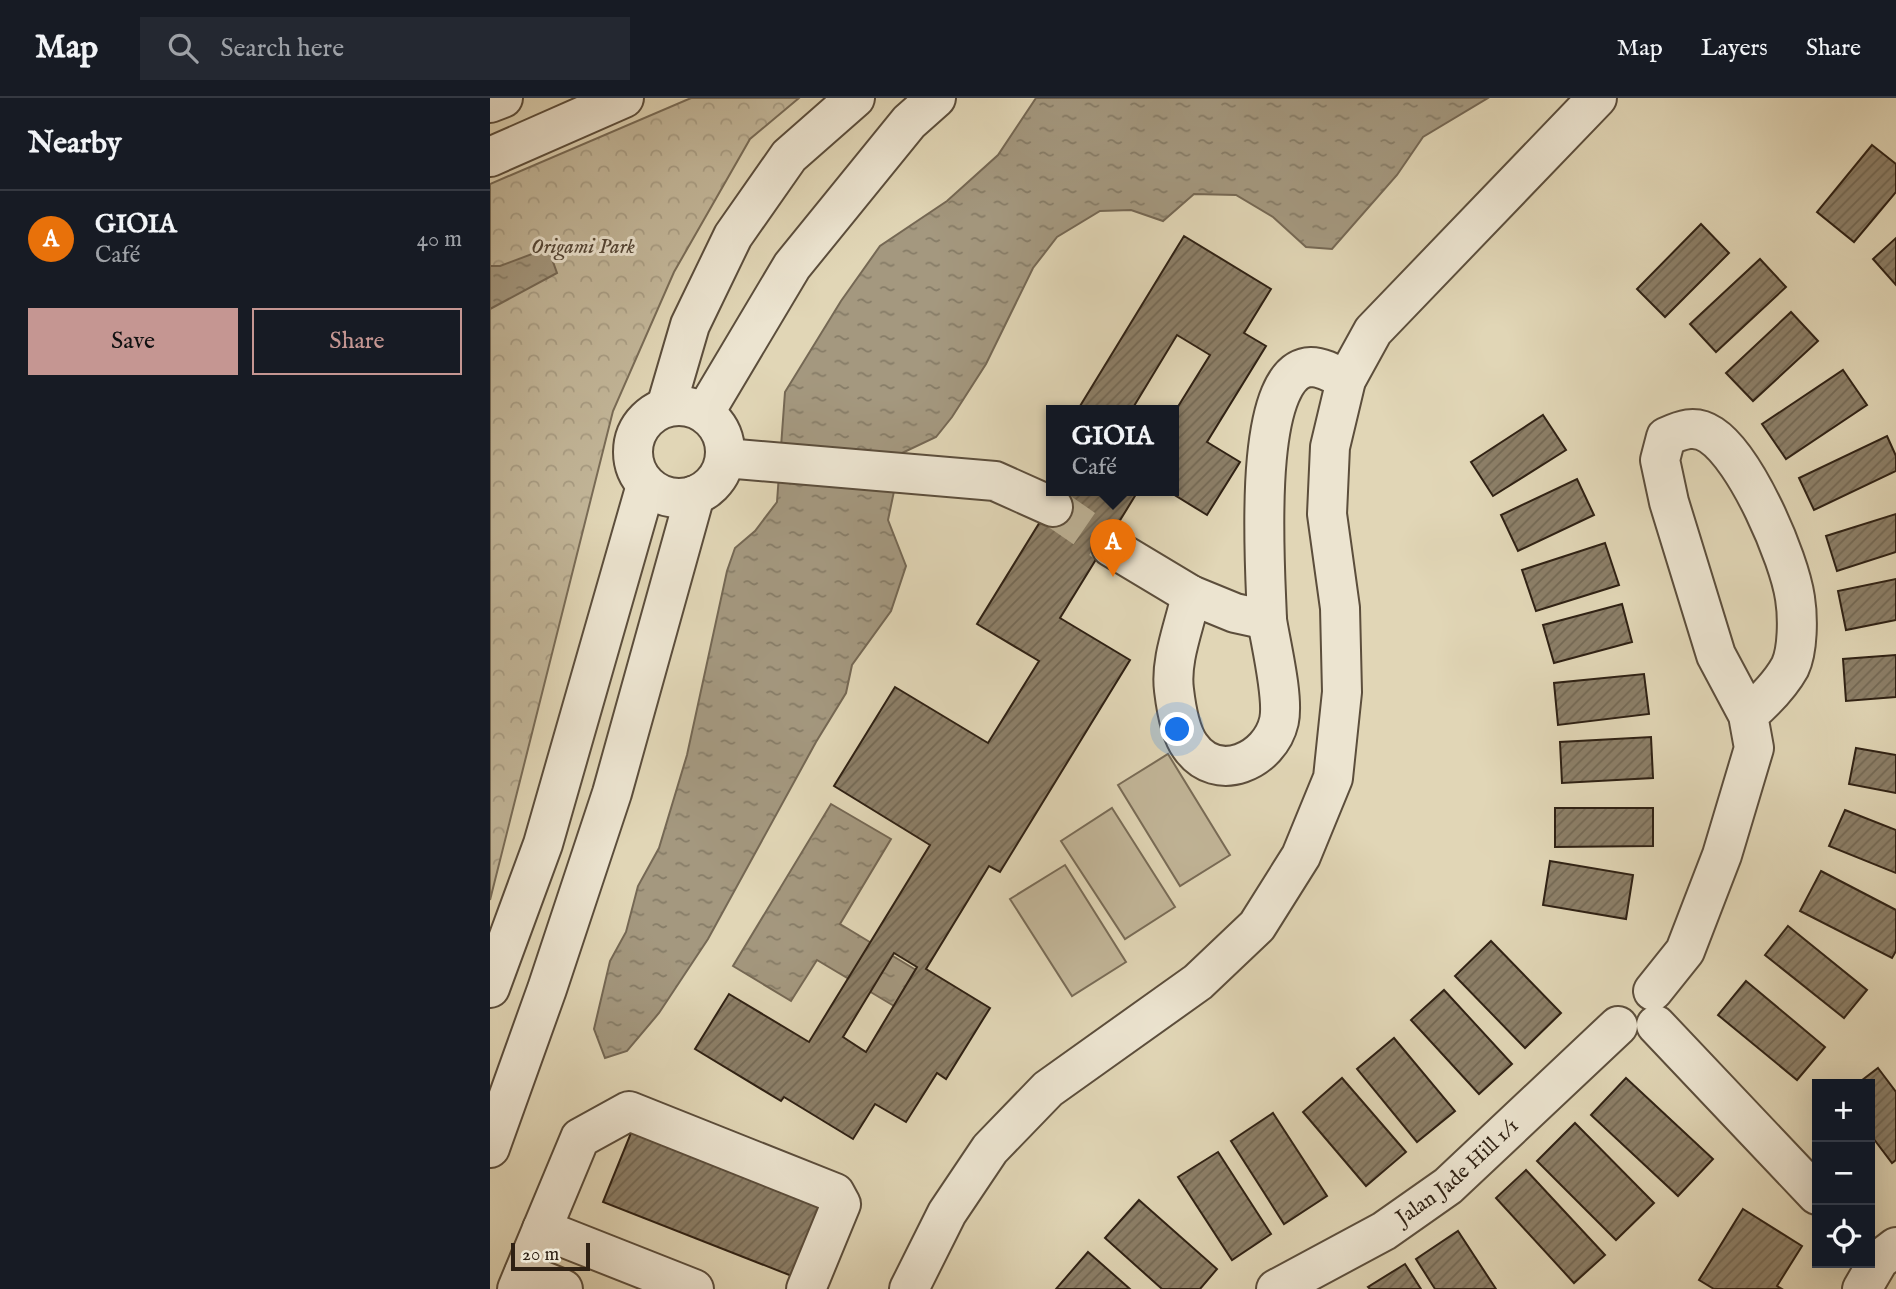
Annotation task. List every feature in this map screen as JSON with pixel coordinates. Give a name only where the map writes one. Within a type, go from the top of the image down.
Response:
[{"type":"street","points":[[490,103],[503,98]]},
{"type":"street","points":[[490,157],[624,98]]},
{"type":"street","points":[[666,407],[690,325],[733,236],[789,156],[855,98]]},
{"type":"street","points":[[705,412],[792,266],[909,122],[936,98]]},
{"type":"street","points":[[909,1289],[947,1213],[990,1149],[1048,1088],[1198,982],[1257,926],[1301,856],[1333,778],[1342,692],[1340,608],[1327,514],[1330,447],[1346,380],[1373,331],[1597,98]]},
{"type":"street","points":[[1191,595],[1176,658],[1173,688],[1179,719],[1190,747],[1211,764],[1239,766],[1265,749],[1279,721],[1279,688],[1267,620],[1265,527],[1267,447],[1276,405],[1282,388],[1294,373],[1310,367],[1326,370],[1346,380]]},
{"type":"street","points":[[737,459],[718,424],[705,412],[686,405],[666,407],[649,416],[637,431],[632,450],[636,469],[646,485],[661,495],[678,498],[695,495],[716,481],[722,470],[737,459],[995,481],[1053,507]]},
{"type":"street","points":[[1748,715],[1770,694],[1791,666],[1797,633],[1795,597],[1780,548],[1756,495],[1734,457],[1710,434],[1686,428],[1666,437],[1660,460],[1668,502],[1717,655],[1748,715],[1754,748],[1722,855],[1685,951],[1655,1008],[1812,1189]]},
{"type":"street","points":[[491,980],[543,844],[646,485]]},
{"type":"street","points":[[490,1148],[547,989],[612,793],[695,495]]},
{"type":"street","points":[[1111,547],[1191,595],[1235,613],[1267,620]]},
{"type":"street","name":"Jalan Jade Hill 1/1","points":[[1276,1289],[1384,1230],[1448,1186],[1618,1026],[1632,1032],[1645,1032],[1655,1008]]},
{"type":"street","points":[[563,1289],[520,1281],[580,1138],[629,1111],[835,1193],[841,1204],[806,1289]]},
{"type":"street","points":[[542,1229],[694,1289]]},
{"type":"green space","name":"Origami Park","points":[[691,98],[799,98],[750,139],[674,272],[613,411],[490,900],[490,184]]},
{"type":"green space","points":[[1168,754],[1230,855],[1180,886],[1118,785]]},
{"type":"green space","points":[[1112,808],[1175,907],[1125,939],[1061,841]]},
{"type":"green space","points":[[1065,865],[1126,962],[1072,996],[1010,899]]},
{"type":"water","points":[[1036,98],[1488,98],[1423,137],[1397,175],[1332,249],[1306,247],[1273,217],[1236,195],[1194,194],[1163,221],[1131,210],[1100,211],[1057,237],[1033,268],[986,364],[952,417],[936,437],[902,453],[888,520],[906,566],[891,611],[852,665],[846,693],[816,742],[708,939],[659,1013],[627,1051],[605,1058],[594,1029],[610,961],[626,932],[638,886],[659,848],[687,755],[727,571],[735,548],[755,531],[777,502],[785,392],[841,301],[880,246],[947,201],[998,155]]},
{"type":"water","points":[[548,248],[557,273],[490,309],[490,266],[500,266]]},
{"type":"water","points":[[831,804],[891,839],[840,924],[916,970],[894,1006],[817,960],[791,1001],[733,966]]},
{"type":"building","points":[[1872,145],[1896,164],[1896,192],[1854,242],[1817,212]]},
{"type":"building","points":[[1701,224],[1729,253],[1665,317],[1637,289]]},
{"type":"building","points":[[1184,236],[1271,289],[1244,333],[1266,346],[1207,442],[1240,462],[1207,515],[1176,496],[1179,496],[1179,405],[1210,355],[1177,335],[1135,405],[1081,405]]},
{"type":"building","points":[[1896,238],[1896,285],[1873,259]]},
{"type":"building","points":[[1760,259],[1786,287],[1716,352],[1690,324]]},
{"type":"building","points":[[1791,312],[1818,341],[1753,401],[1726,373]]},
{"type":"building","points":[[1843,370],[1867,405],[1786,459],[1762,424]]},
{"type":"building","points":[[1543,415],[1566,450],[1493,496],[1471,462]]},
{"type":"building","points":[[1887,436],[1896,456],[1896,471],[1814,510],[1799,478]]},
{"type":"building","points":[[1577,479],[1594,515],[1518,551],[1501,515]]},
{"type":"building","points":[[1056,496],[1135,496],[1060,618],[1130,660],[1000,872],[989,866],[926,969],[990,1008],[946,1079],[937,1073],[906,1122],[875,1104],[853,1139],[784,1097],[781,1101],[695,1049],[729,994],[809,1042],[930,845],[834,786],[895,687],[988,743],[1039,661],[977,624]],"holes":[[[894,953],[917,967],[866,1052],[843,1037]]]},
{"type":"building","points":[[1896,514],[1896,552],[1837,571],[1826,536]]},
{"type":"building","points":[[1605,543],[1619,585],[1536,611],[1522,570]]},
{"type":"building","points":[[1896,579],[1896,620],[1846,630],[1838,591]]},
{"type":"building","points":[[1622,604],[1632,642],[1554,663],[1543,625]]},
{"type":"building","points":[[1896,655],[1896,697],[1846,701],[1843,659]]},
{"type":"building","points":[[1644,674],[1649,714],[1558,725],[1554,683]]},
{"type":"building","points":[[1651,737],[1653,778],[1562,783],[1560,742]]},
{"type":"building","points":[[1856,748],[1896,755],[1896,793],[1849,784]]},
{"type":"building","points":[[1555,808],[1653,808],[1653,846],[1555,847]]},
{"type":"building","points":[[1845,810],[1896,830],[1896,873],[1829,846]]},
{"type":"building","points":[[1550,861],[1633,875],[1626,919],[1543,905]]},
{"type":"building","points":[[1821,871],[1896,910],[1896,951],[1892,958],[1800,911]]},
{"type":"building","points":[[1788,926],[1867,990],[1844,1018],[1765,955]]},
{"type":"building","points":[[1491,941],[1561,1013],[1525,1048],[1455,976]]},
{"type":"building","points":[[1746,981],[1825,1047],[1797,1080],[1718,1015]]},
{"type":"building","points":[[1444,990],[1512,1064],[1479,1094],[1411,1020]]},
{"type":"building","points":[[1394,1038],[1455,1111],[1417,1142],[1357,1069]]},
{"type":"building","points":[[1878,1068],[1896,1092],[1896,1160],[1892,1163],[1875,1141],[1875,1079],[1864,1079]]},
{"type":"building","points":[[1342,1078],[1406,1152],[1366,1186],[1303,1112]]},
{"type":"building","points":[[1626,1078],[1713,1159],[1678,1196],[1591,1115]]},
{"type":"building","points":[[1273,1113],[1327,1196],[1284,1224],[1231,1141]]},
{"type":"building","points":[[1575,1123],[1654,1203],[1616,1240],[1537,1161]]},
{"type":"building","points":[[633,1128],[826,1204],[797,1278],[603,1202]]},
{"type":"building","points":[[1218,1152],[1271,1234],[1232,1260],[1178,1177]]},
{"type":"building","points":[[1526,1170],[1605,1255],[1574,1283],[1496,1198]]},
{"type":"building","points":[[1139,1200],[1217,1269],[1200,1289],[1162,1289],[1105,1238]]},
{"type":"building","points":[[1743,1209],[1802,1246],[1777,1286],[1782,1289],[1714,1289],[1699,1280]]},
{"type":"building","points":[[1458,1231],[1496,1289],[1435,1289],[1416,1259]]},
{"type":"building","points":[[1088,1252],[1130,1289],[1056,1289]]},
{"type":"building","points":[[1405,1264],[1421,1289],[1368,1287]]},
{"type":"tunnel","points":[[1053,507],[1111,547]]},
{"type":"place","name":"GIOIA","points":[[1113,577]]}]
